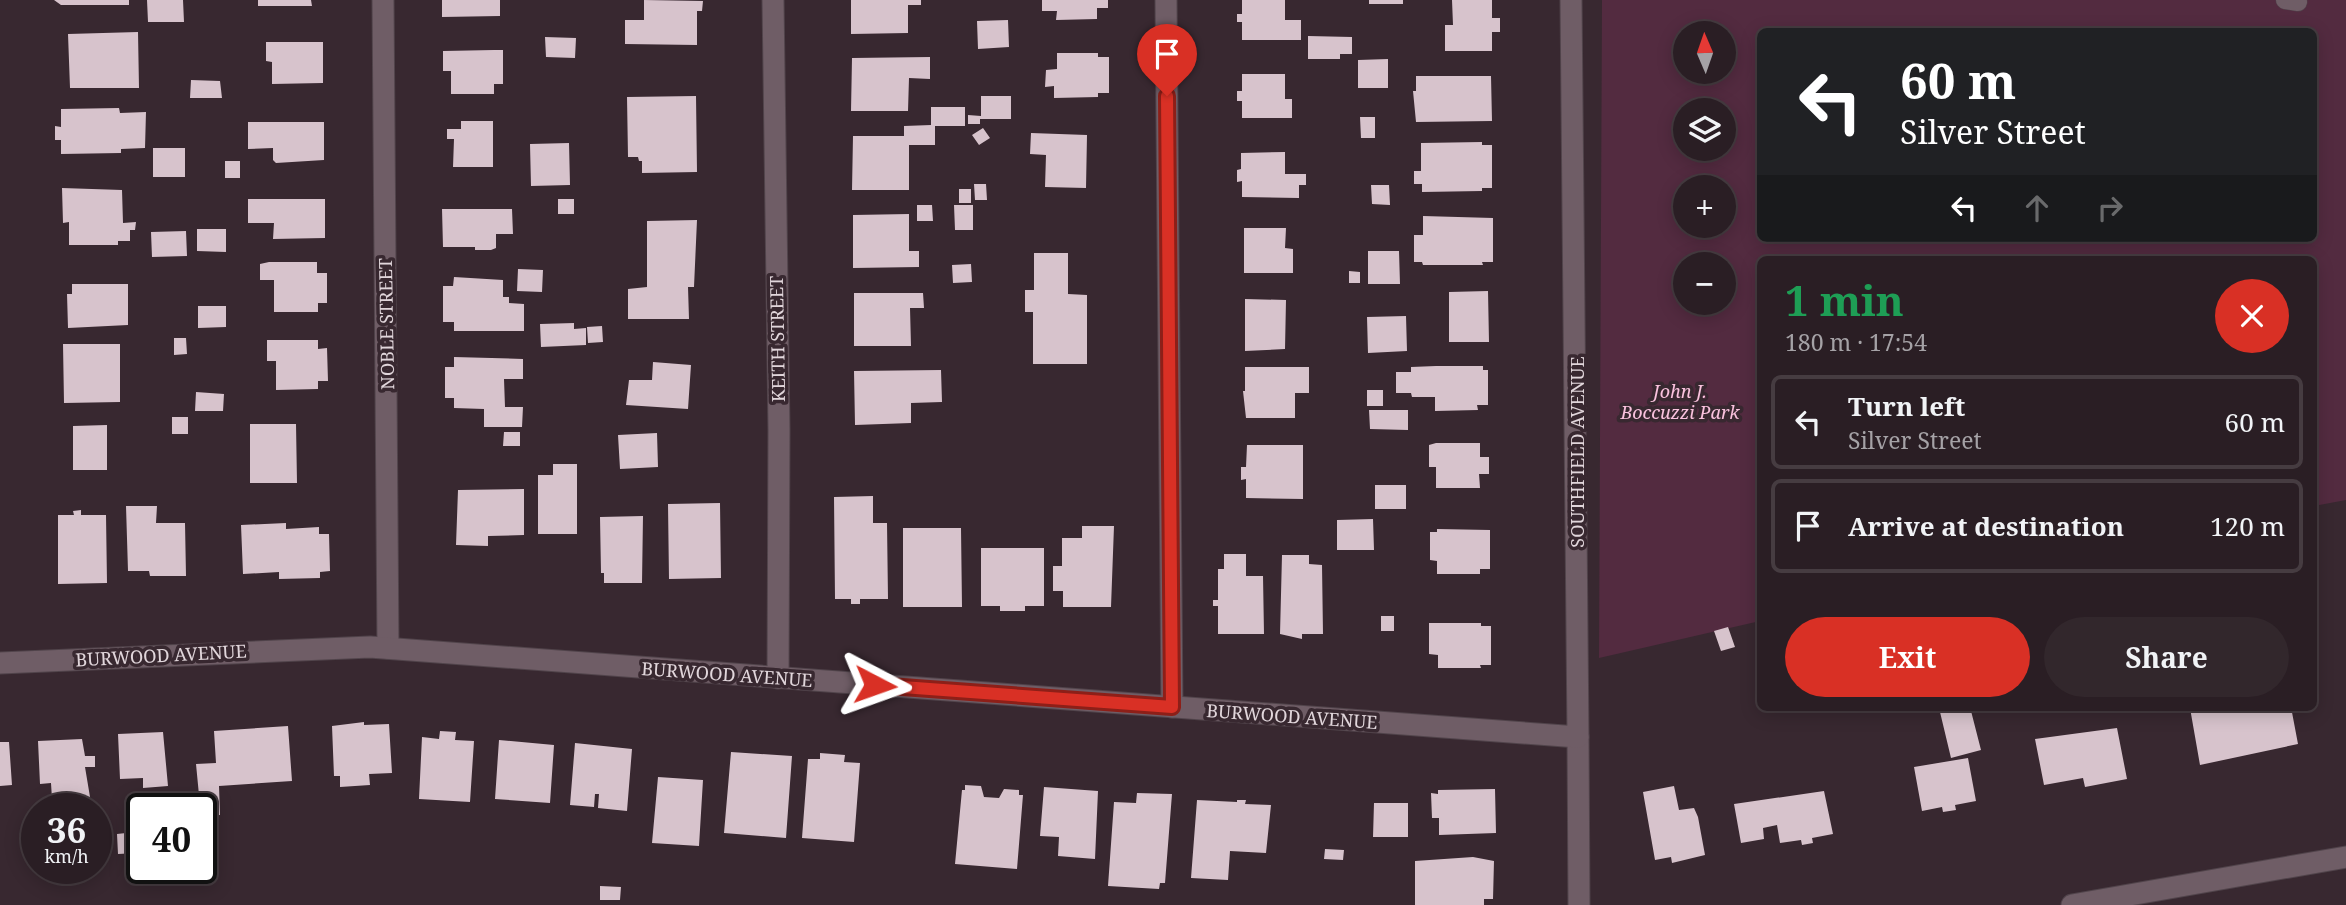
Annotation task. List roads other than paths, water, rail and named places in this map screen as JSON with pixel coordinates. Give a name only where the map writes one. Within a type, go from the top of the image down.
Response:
[{"type":"street","name":"NOBLE STREET","points":[[383,0],[388,648]]},
{"type":"street","name":"KEITH STREET","points":[[774,0],[779,430],[778,678]]},
{"type":"street","points":[[1166,0],[1172,707]]},
{"type":"street","name":"SOUTHFIELD AVENUE","points":[[1571,0],[1579,905]]},
{"type":"street","name":"BURWOOD AVENUE","points":[[0,663],[231,651],[388,648],[1578,737]]},
{"type":"street","points":[[2072,905],[2346,857]]},
{"type":"park label","name":"John J. Boccuzzi Park","points":[[1680,401]]}]
